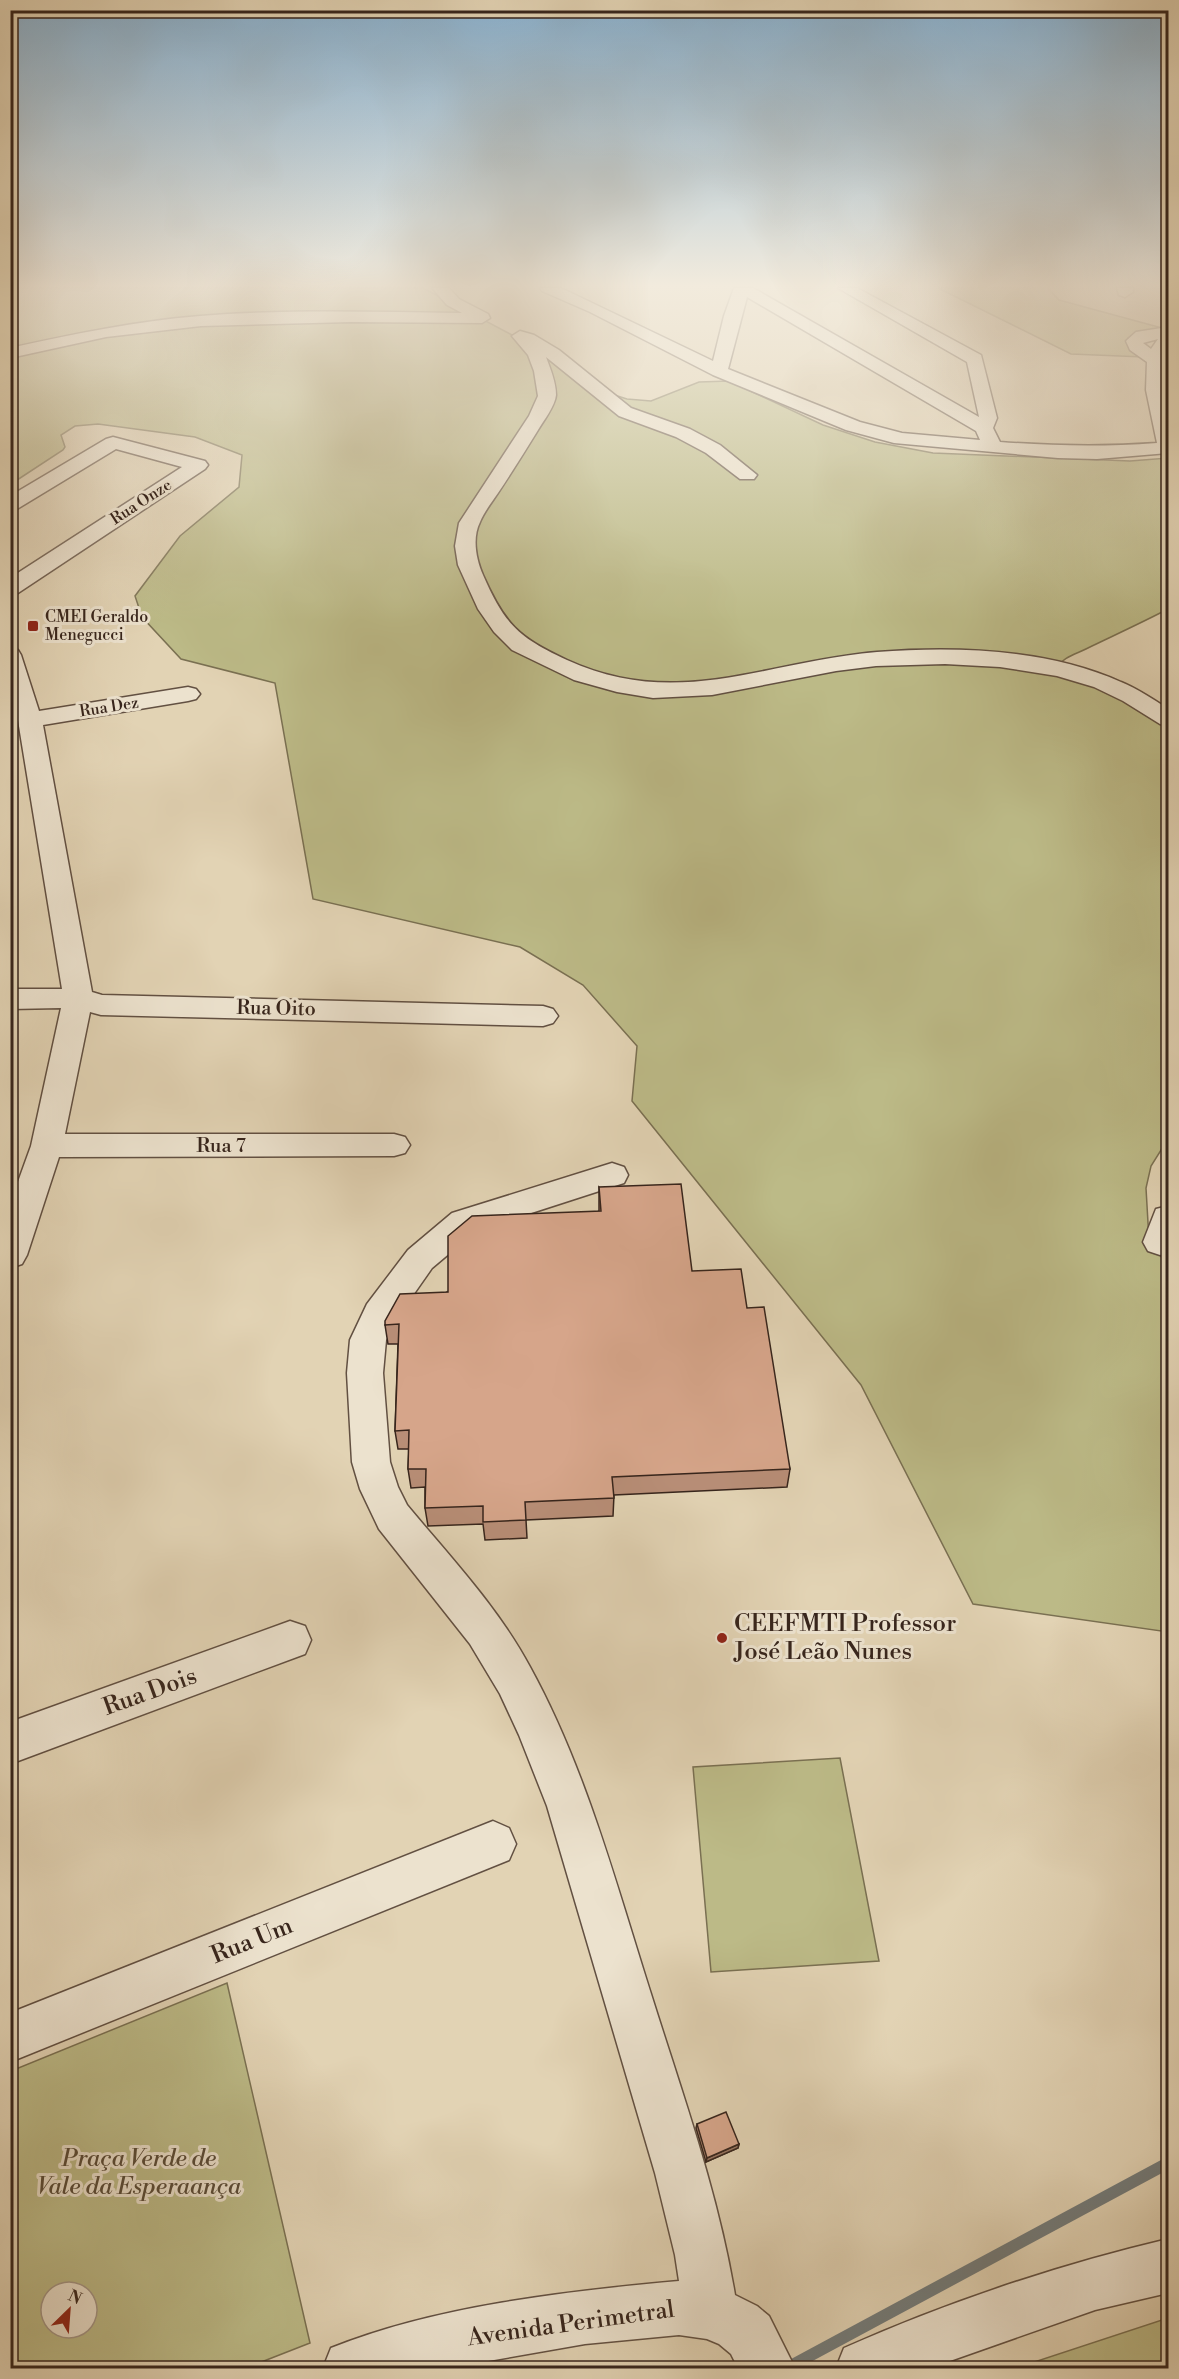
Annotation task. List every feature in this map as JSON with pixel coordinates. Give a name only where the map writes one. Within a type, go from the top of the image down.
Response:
[{"type":"street","points":[[546,399],[538,416],[469,523],[464,543],[467,563],[493,615],[514,642],[558,666],[612,684],[640,690],[670,691],[700,689],[839,663],[886,658],[946,657],[1062,670],[1094,679],[1123,692],[1168,719]]},
{"type":"street","points":[[609,399],[625,412],[683,434],[713,449],[747,475]]},
{"type":"street","points":[[787,399],[853,426],[901,440],[948,445],[992,445],[1097,453],[1167,448],[1158,399]]},
{"type":"street","points":[[934,399],[984,428],[992,445]]},
{"type":"street","points":[[984,399],[988,418],[984,428]]},
{"type":"street","name":"Rua Onze","points":[[10,505],[113,443],[198,465],[11,587]]},
{"type":"street","points":[[10,655],[30,720],[78,998],[47,1146],[10,1256]]},
{"type":"street","name":"Rua Dez","points":[[30,720],[188,694]]},
{"type":"street","name":"Rua Oito","points":[[10,999],[78,998],[101,1005],[543,1016]]},
{"type":"street","name":"Rua 7","points":[[47,1146],[394,1145]]},
{"type":"street","points":[[612,1175],[464,1222],[420,1259],[380,1314],[368,1340],[365,1373],[371,1462],[379,1489],[393,1517],[485,1631],[515,1680],[537,1728],[579,1840],[678,2162],[702,2255],[711,2312]]},
{"type":"street","name":"Rua Dois","points":[[10,1743],[290,1640]]},
{"type":"street","name":"Rua Um","points":[[10,2038],[493,1845]]},
{"type":"street","points":[[864,2368],[904,2350],[1095,2283],[1168,2266]]},
{"type":"street","name":"Avenida Perimetral","points":[[351,2368],[442,2342],[585,2317],[679,2308],[725,2316],[750,2335],[767,2368]]},
{"type":"green space","points":[[11,399],[627,399],[651,401],[656,399],[767,399],[823,425],[875,442],[933,453],[1130,461],[1168,458],[1168,609],[1071,656],[1053,670],[1067,679],[1123,694],[1168,722],[1168,1139],[1151,1166],[1146,1188],[1149,1240],[1168,1266],[1168,1632],[973,1604],[861,1385],[632,1101],[637,1046],[583,985],[520,947],[313,899],[275,683],[181,659],[142,617],[135,596],[180,536],[239,487],[242,455],[195,437],[98,424],[75,426],[61,435],[65,447],[63,450],[11,484]]},
{"type":"green space","points":[[840,1758],[879,1961],[711,1972],[693,1767]]},
{"type":"green space","name":"Praça Verde de Vale da Esperaança","points":[[227,1983],[310,2343],[246,2368],[11,2368],[11,2071]]},
{"type":"green space","points":[[1168,2318],[1168,2368],[1016,2368]]},
{"type":"building","points":[[681,1184],[692,1271],[741,1269],[747,1308],[764,1307],[790,1469],[612,1477],[614,1498],[525,1502],[526,1520],[483,1522],[483,1506],[425,1508],[426,1469],[408,1469],[409,1430],[395,1431],[399,1324],[385,1325],[385,1321],[400,1294],[448,1292],[448,1236],[472,1216],[601,1211],[599,1187]]},
{"type":"building","points":[[726,2112],[739,2144],[707,2158],[697,2124]]},
{"type":"waterway","points":[[787,2368],[1168,2163]]},
{"type":"place","name":"CMEI Geraldo Menegucci","points":[[33,626]]},
{"type":"place","name":"CEEFMTI Professor José Leão Nunes","points":[[722,1638]]}]
